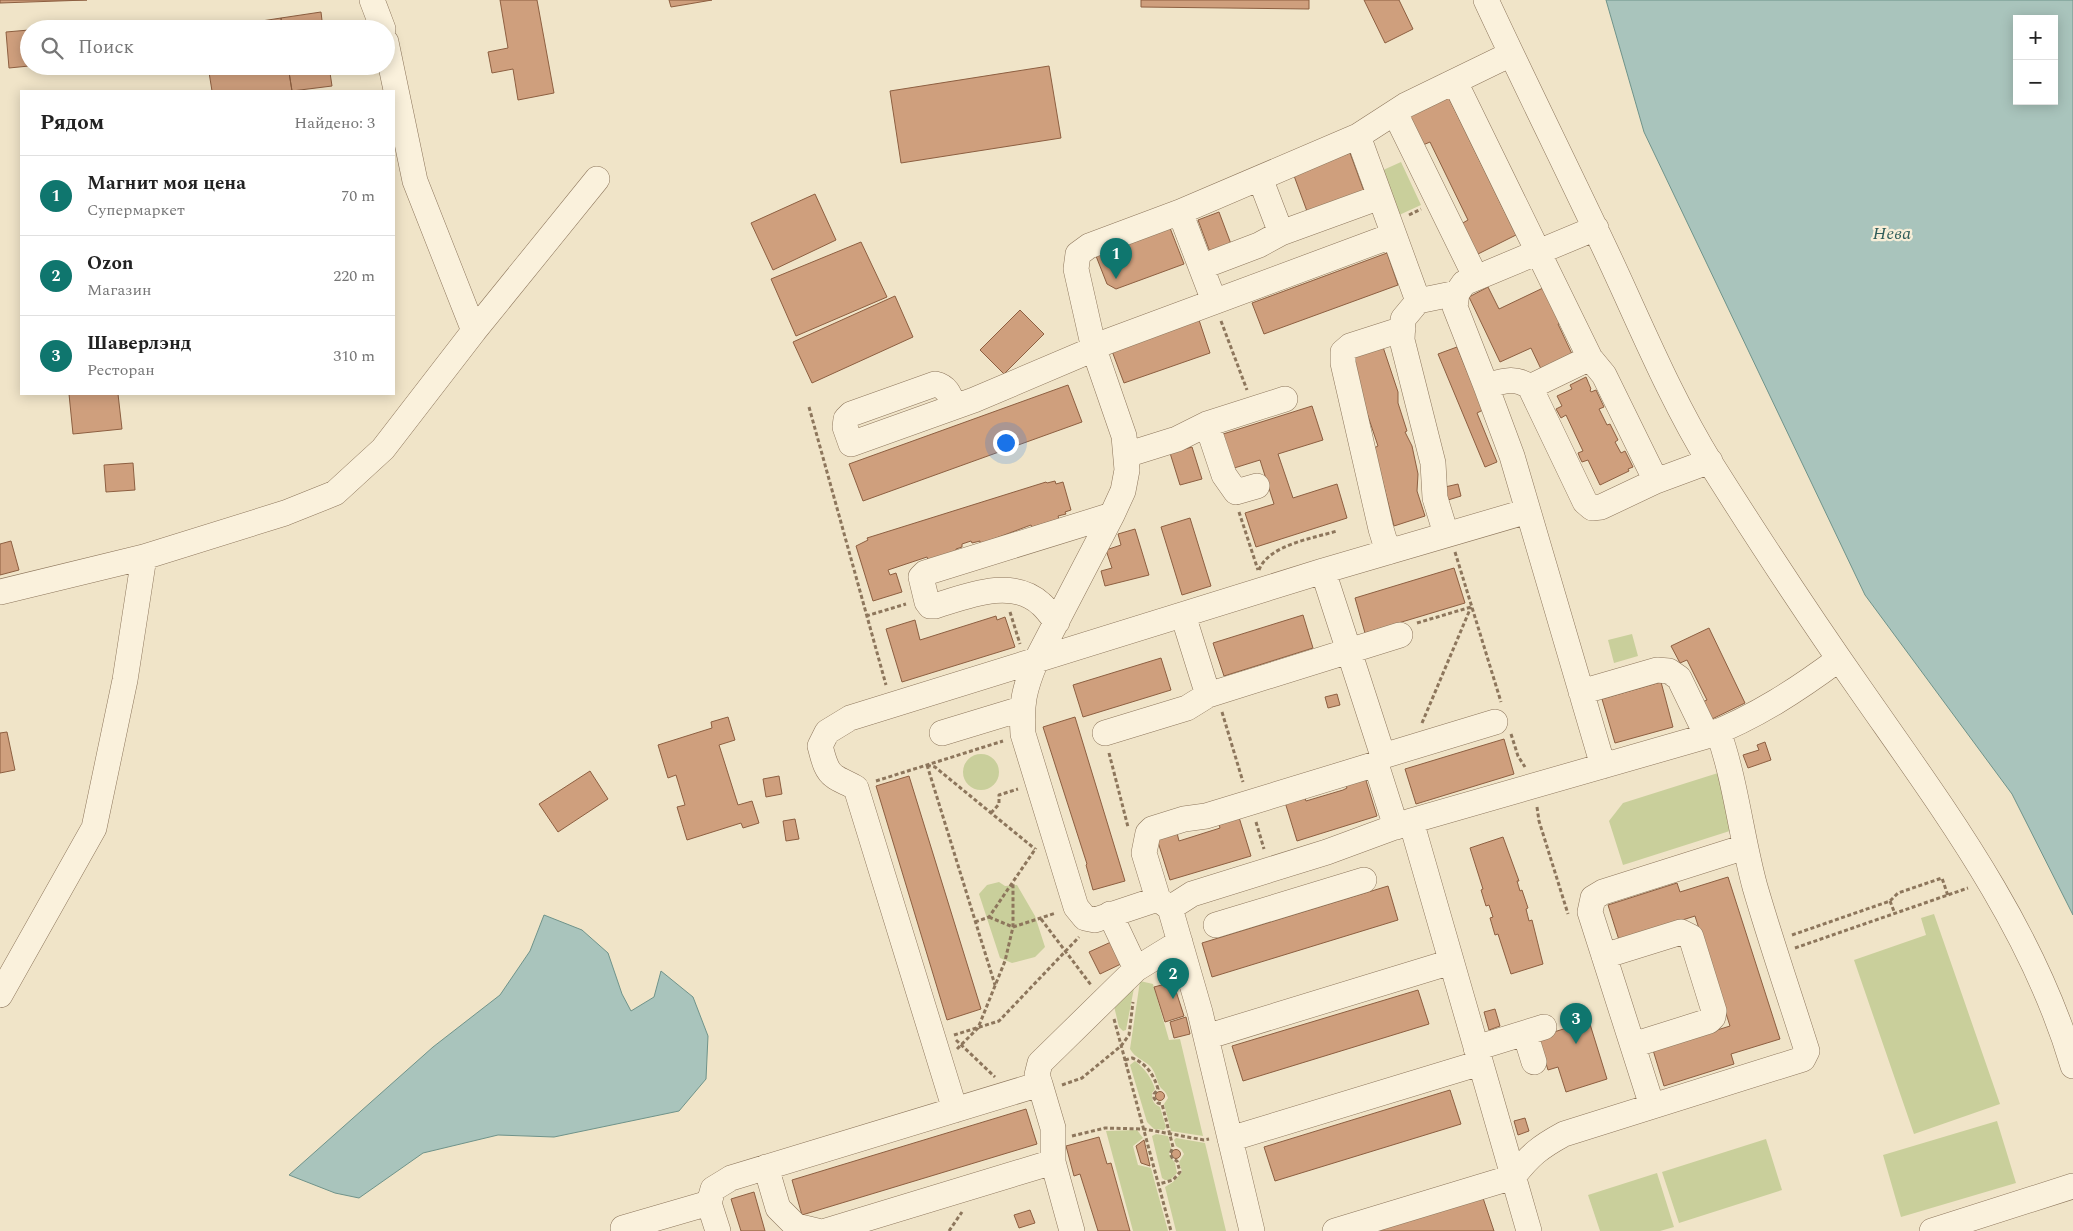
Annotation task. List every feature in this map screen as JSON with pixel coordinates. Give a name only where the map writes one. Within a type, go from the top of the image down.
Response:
[{"type":"street","points":[[372,0],[380,20]]},
{"type":"street","points":[[1486,0],[1596,228],[1658,362],[1710,461],[1839,659],[1936,798],[1987,879],[2024,944],[2044,987],[2073,1066]]},
{"type":"street","points":[[1511,54],[1395,113],[1358,136],[1180,212],[1089,246],[1078,254],[1076,269],[1094,349],[1124,436],[1127,470],[1123,491],[1112,516],[1056,622],[1031,662],[1021,710],[1023,734],[1076,907],[1084,918],[1103,917],[1164,904],[1327,852],[1403,824],[1713,734],[1738,724],[1776,703],[1839,659]]},
{"type":"street","points":[[393,75],[415,181],[474,331]]},
{"type":"street","points":[[1454,82],[1590,358],[1604,375],[1656,481]]},
{"type":"street","points":[[1395,113],[1476,278]]},
{"type":"street","points":[[1358,136],[1418,301]]},
{"type":"street","points":[[1260,178],[1281,233]]},
{"type":"street","points":[[0,592],[144,557],[285,513],[334,493],[383,449],[474,331],[597,179]]},
{"type":"street","points":[[1201,267],[1259,245],[1281,233],[1380,196]]},
{"type":"street","points":[[1180,212],[1214,301]]},
{"type":"street","points":[[1596,228],[1464,283],[1457,294],[1455,307],[1512,456],[1603,766]]},
{"type":"street","points":[[954,407],[1094,349],[1106,342],[1214,301],[1392,229]]},
{"type":"street","points":[[1446,534],[1435,498],[1433,463],[1402,340],[1403,319],[1418,301],[1457,294]]},
{"type":"street","points":[[1388,552],[1381,530],[1343,363],[1343,352],[1350,346],[1403,330]]},
{"type":"street","points":[[1530,387],[1590,358]]},
{"type":"street","points":[[1486,386],[1510,379],[1522,382],[1530,387],[1585,502],[1592,508],[1601,507],[1656,481],[1710,461]]},
{"type":"street","points":[[1126,455],[1177,439],[1207,424],[1285,399]]},
{"type":"street","points":[[1207,424],[1224,475],[1246,489]]},
{"type":"street","points":[[955,1110],[856,788],[834,777],[828,771],[820,746],[827,732],[850,718],[891,705],[1323,571],[1528,511]]},
{"type":"street","points":[[1056,622],[1040,602],[1028,596],[999,589],[930,606],[927,602],[921,576],[925,573],[1112,516]]},
{"type":"street","points":[[0,995],[94,828],[125,680],[144,557]]},
{"type":"street","points":[[1323,571],[1349,651],[1379,760],[1451,962],[1529,1231]]},
{"type":"street","points":[[1183,615],[1208,695]]},
{"type":"street","points":[[1104,733],[1187,708],[1208,695],[1400,634]]},
{"type":"street","points":[[1335,1231],[1513,1177],[1529,1156],[1545,1144],[1564,1134],[1803,1059],[1806,1056],[1807,1051],[1755,887],[1735,789],[1713,734],[1679,678],[1669,671],[1657,670],[1581,692]]},
{"type":"street","points":[[942,733],[1021,710]]},
{"type":"street","points":[[1252,1231],[1206,1037],[1180,942],[1144,853],[1148,833],[1152,829],[1184,819],[1206,816],[1379,760],[1412,747],[1502,720]]},
{"type":"street","points":[[1652,1106],[1590,912],[1593,898],[1603,892],[1746,847]]},
{"type":"street","points":[[1327,852],[1338,888]]},
{"type":"street","points":[[1227,883],[1227,922],[1364,880]]},
{"type":"street","points":[[1103,917],[1136,969]]},
{"type":"street","points":[[1604,956],[1681,932],[1691,937],[1714,1012],[1713,1018],[1709,1021],[1633,1045]]},
{"type":"street","points":[[1072,1231],[1053,1152],[1053,1128],[1037,1074],[1040,1063],[1136,969],[1180,942]]},
{"type":"street","points":[[1206,1037],[1451,962]]},
{"type":"street","points":[[1230,1137],[1478,1055],[1534,1030],[1534,1062]]},
{"type":"street","points":[[718,1231],[709,1203],[713,1189],[731,1178],[1012,1093],[1041,1087]]},
{"type":"street","points":[[826,1231],[1053,1152]]},
{"type":"street","points":[[766,1167],[778,1208],[796,1226],[817,1231]]},
{"type":"street","points":[[1939,1230],[2073,1186]]},
{"type":"street","points":[[623,1228],[709,1203]]},
{"type":"path","points":[[1392,229],[1438,201]]},
{"type":"path","points":[[1214,301],[1254,409]]},
{"type":"path","points":[[809,407],[891,705]]},
{"type":"path","points":[[1246,489],[1238,509],[1258,571],[1262,561],[1274,551],[1337,531]]},
{"type":"path","points":[[1446,534],[1452,542],[1472,606],[1502,720],[1526,770]]},
{"type":"path","points":[[993,590],[997,604],[1004,606],[1010,612],[1031,662]]},
{"type":"path","points":[[1412,747],[1472,606]]},
{"type":"path","points":[[866,616],[887,610]]},
{"type":"path","points":[[1104,733],[1128,830]]},
{"type":"path","points":[[856,788],[1023,734]]},
{"type":"path","points":[[927,765],[934,768],[1035,849],[989,917],[976,922]]},
{"type":"path","points":[[927,765],[995,985]]},
{"type":"path","points":[[991,813],[995,811],[999,804],[999,795]]},
{"type":"path","points":[[1774,948],[1890,901],[1898,893],[1942,878],[1948,896]]},
{"type":"path","points":[[1774,948],[1895,914],[1948,896],[1987,879]]},
{"type":"path","points":[[1013,882],[1014,927],[1005,961],[978,1028],[1000,1021],[1065,951],[1103,917]]},
{"type":"path","points":[[1890,901],[1895,914]]},
{"type":"path","points":[[989,917],[1014,927],[1040,919],[1106,999],[1125,1060],[1171,1231]]},
{"type":"path","points":[[1041,1087],[1082,1078],[1121,1046],[1129,1035],[1136,969]]},
{"type":"path","points":[[952,1036],[1012,1093]]},
{"type":"path","points":[[1125,1060],[1132,1058],[1138,1060],[1150,1072],[1158,1089],[1154,1094],[1154,1098],[1158,1103],[1162,1104],[1170,1134],[1173,1148],[1170,1154],[1177,1161],[1180,1172],[1174,1180],[1158,1184]]},
{"type":"path","points":[[1053,1152],[1105,1128],[1144,1129],[1204,1140],[1230,1137]]},
{"type":"green space","points":[[1401,162],[1421,205],[1397,216],[1381,171]]},
{"type":"green space","points":[[1632,634],[1638,656],[1614,663],[1608,640]]},
{"type":"green space","points":[[981,754],[993,760],[999,772],[993,784],[981,790],[969,784],[963,772],[969,760]]},
{"type":"green space","points":[[1718,773],[1736,829],[1623,865],[1609,821],[1623,803]]},
{"type":"green space","points":[[999,882],[1005,886],[1017,885],[1035,916],[1045,947],[1035,957],[1012,963],[1000,958],[979,894],[987,885]]},
{"type":"green space","points":[[1934,914],[2000,1104],[1914,1134],[1854,960],[1926,935],[1921,918]]},
{"type":"green space","points":[[1140,981],[1153,984],[1169,1040],[1180,1039],[1203,1136],[1171,1131],[1164,1104],[1168,1098],[1167,1094],[1160,1086],[1151,1067],[1134,1055],[1130,1049]]},
{"type":"green space","points":[[1134,988],[1126,1030],[1123,1031],[1119,1027],[1114,1006]]},
{"type":"green space","points":[[1135,1061],[1142,1067],[1154,1085],[1153,1100],[1160,1107],[1166,1127],[1164,1130],[1154,1129],[1147,1122],[1130,1065]]},
{"type":"green space","points":[[1997,1121],[2016,1183],[1901,1217],[1883,1155]]},
{"type":"green space","points":[[1137,1130],[1143,1138],[1133,1146],[1138,1165],[1151,1168],[1168,1231],[1133,1231],[1106,1131]]},
{"type":"green space","points":[[1156,1134],[1168,1136],[1171,1148],[1169,1154],[1175,1163],[1177,1173],[1170,1180],[1162,1178],[1152,1136]]},
{"type":"green space","points":[[1176,1138],[1205,1143],[1226,1231],[1176,1231],[1165,1187],[1173,1182],[1182,1172],[1179,1162],[1184,1154],[1176,1146],[1174,1140]]},
{"type":"green space","points":[[1766,1139],[1782,1190],[1679,1223],[1662,1172]]},
{"type":"green space","points":[[1657,1173],[1674,1227],[1660,1231],[1600,1231],[1588,1195]]},
{"type":"water","name":"Нева","points":[[1606,0],[2073,0],[2073,915],[2012,794],[1865,595],[1644,132]]},
{"type":"water","points":[[544,915],[582,930],[608,953],[622,994],[631,1011],[654,997],[661,971],[693,997],[708,1036],[706,1079],[679,1111],[554,1137],[498,1135],[423,1153],[359,1198],[335,1193],[289,1175],[433,1047],[500,995],[530,951]]},
{"type":"building","points":[[0,0],[87,0],[0,3]]},
{"type":"building","points":[[500,0],[537,0],[554,93],[518,100],[513,69],[492,73],[488,52],[508,48]]},
{"type":"building","points":[[669,0],[712,0],[671,7]]},
{"type":"building","points":[[1141,0],[1309,0],[1309,9],[1141,7]]},
{"type":"building","points":[[1364,0],[1399,0],[1413,29],[1385,43]]},
{"type":"building","points":[[321,12],[322,20],[281,20],[281,18]]},
{"type":"building","points":[[20,31],[20,67],[9,68],[6,32]]},
{"type":"building","points":[[1049,66],[1061,138],[901,163],[890,91]]},
{"type":"building","points":[[209,75],[289,75],[292,90],[212,90]]},
{"type":"building","points":[[289,75],[330,75],[332,86],[292,90]]},
{"type":"building","points":[[1447,94],[1516,235],[1476,255],[1461,224],[1468,220],[1430,142],[1423,145],[1407,114]]},
{"type":"building","points":[[1350,153],[1365,194],[1308,214],[1293,173]]},
{"type":"building","points":[[815,194],[836,240],[773,270],[751,223]]},
{"type":"building","points":[[1219,212],[1231,244],[1210,252],[1198,220]]},
{"type":"building","points":[[1170,228],[1184,264],[1116,289],[1107,284],[1096,256]]},
{"type":"building","points":[[861,242],[887,297],[796,336],[771,279]]},
{"type":"building","points":[[1387,253],[1398,285],[1264,334],[1252,303]]},
{"type":"building","points":[[1488,287],[1499,309],[1543,288],[1564,321],[1558,324],[1572,354],[1541,369],[1531,348],[1500,362],[1469,297]]},
{"type":"building","points":[[895,296],[913,337],[812,383],[793,342]]},
{"type":"building","points":[[1020,310],[1044,334],[1004,374],[980,350]]},
{"type":"building","points":[[1199,320],[1210,353],[1124,383],[1112,351]]},
{"type":"building","points":[[1383,347],[1398,392],[1398,403],[1407,431],[1405,432],[1412,446],[1418,474],[1417,491],[1425,516],[1394,526],[1374,448],[1378,446],[1363,401],[1353,356]]},
{"type":"building","points":[[1457,347],[1483,410],[1477,413],[1497,462],[1485,467],[1438,354]]},
{"type":"building","points":[[1586,377],[1591,392],[1596,390],[1604,407],[1599,409],[1607,425],[1610,424],[1618,440],[1615,442],[1621,453],[1625,451],[1633,467],[1628,469],[1629,471],[1600,485],[1588,460],[1582,462],[1580,458],[1578,453],[1583,451],[1566,415],[1561,418],[1556,409],[1562,406],[1557,396],[1572,389],[1570,385]]},
{"type":"building","points":[[1068,385],[1082,422],[863,501],[849,464]]},
{"type":"building","points":[[69,395],[118,395],[122,429],[73,434]]},
{"type":"building","points":[[1312,406],[1323,440],[1278,454],[1293,498],[1337,484],[1347,518],[1256,547],[1245,513],[1274,504],[1260,460],[1231,469],[1220,435]]},
{"type":"building","points":[[1192,447],[1202,479],[1180,485],[1170,453]]},
{"type":"building","points":[[133,463],[135,490],[106,492],[104,465]]},
{"type":"building","points":[[1055,481],[1056,484],[1063,482],[1071,510],[1065,512],[1066,514],[1058,516],[1059,519],[1032,527],[1031,525],[980,544],[980,541],[972,543],[971,541],[962,544],[962,547],[956,549],[956,551],[928,560],[927,557],[888,570],[890,575],[896,573],[902,592],[873,601],[856,546],[868,540],[867,538],[1046,482]]},
{"type":"building","points":[[1458,484],[1461,496],[1448,500],[1445,487]]},
{"type":"building","points":[[1190,518],[1211,586],[1182,595],[1161,527]]},
{"type":"building","points":[[1135,529],[1149,575],[1105,586],[1101,571],[1112,568],[1106,550],[1121,545],[1118,534]]},
{"type":"building","points":[[11,541],[19,570],[0,575],[0,544]]},
{"type":"building","points":[[1454,568],[1465,603],[1365,633],[1355,598]]},
{"type":"building","points":[[1303,615],[1313,648],[1224,676],[1213,643]]},
{"type":"building","points":[[996,616],[997,620],[1005,617],[1015,647],[902,682],[886,629],[915,620],[920,640]]},
{"type":"building","points":[[1709,628],[1745,703],[1708,721],[1700,703],[1707,700],[1687,660],[1680,663],[1671,646]]},
{"type":"building","points":[[1161,658],[1171,690],[1083,717],[1073,685]]},
{"type":"building","points":[[1661,682],[1673,727],[1615,743],[1602,699]]},
{"type":"building","points":[[1337,694],[1340,705],[1328,708],[1325,697]]},
{"type":"building","points":[[728,717],[735,740],[719,745],[738,805],[752,801],[759,823],[743,828],[741,823],[687,840],[677,807],[685,805],[676,775],[668,778],[658,745],[712,728],[711,722]]},
{"type":"building","points":[[1075,717],[1125,881],[1093,890],[1087,864],[1043,727]]},
{"type":"building","points":[[7,732],[15,770],[0,773],[0,733]]},
{"type":"building","points":[[1504,739],[1514,774],[1416,804],[1405,769]]},
{"type":"building","points":[[1765,742],[1771,760],[1748,768],[1743,755],[1759,750],[1757,745]]},
{"type":"building","points":[[590,771],[608,799],[558,832],[539,804]]},
{"type":"building","points":[[1364,774],[1377,816],[1297,841],[1284,799],[1303,793],[1306,801],[1343,790],[1347,788],[1344,781]]},
{"type":"building","points":[[779,776],[782,794],[766,797],[763,779]]},
{"type":"building","points":[[909,776],[981,1009],[947,1020],[876,786]]},
{"type":"building","points":[[1238,814],[1251,856],[1170,880],[1157,839],[1177,833],[1179,841],[1220,828],[1218,820]]},
{"type":"building","points":[[795,819],[799,839],[786,841],[783,821]]},
{"type":"building","points":[[1503,837],[1519,881],[1517,881],[1520,891],[1522,890],[1528,908],[1526,909],[1529,921],[1532,920],[1543,964],[1511,974],[1498,934],[1495,935],[1490,918],[1493,917],[1489,905],[1486,906],[1481,890],[1483,889],[1470,848]]},
{"type":"building","points":[[1728,877],[1780,1039],[1731,1054],[1734,1064],[1664,1086],[1653,1050],[1730,1026],[1695,916],[1619,940],[1608,905],[1677,883],[1680,892]]},
{"type":"building","points":[[1388,886],[1398,920],[1212,977],[1202,943]]},
{"type":"building","points":[[1111,942],[1121,964],[1100,974],[1089,952]]},
{"type":"building","points":[[1173,982],[1184,1016],[1165,1022],[1154,987]]},
{"type":"building","points":[[1418,990],[1429,1024],[1243,1081],[1232,1046]]},
{"type":"building","points":[[1495,1009],[1500,1026],[1489,1030],[1484,1012]]},
{"type":"building","points":[[1186,1017],[1190,1034],[1174,1038],[1170,1022]]},
{"type":"building","points":[[1589,1021],[1607,1079],[1566,1092],[1558,1067],[1548,1070],[1538,1037]]},
{"type":"building","points":[[1450,1090],[1461,1124],[1275,1181],[1264,1147]]},
{"type":"building","points":[[1160,1091],[1165,1096],[1160,1101],[1155,1096]]},
{"type":"building","points":[[1026,1109],[1037,1144],[802,1215],[792,1180]]},
{"type":"building","points":[[1525,1118],[1529,1131],[1518,1135],[1514,1121]]},
{"type":"building","points":[[1099,1137],[1107,1164],[1111,1163],[1130,1231],[1098,1231],[1080,1174],[1074,1176],[1066,1146]]},
{"type":"building","points":[[1144,1140],[1150,1166],[1141,1163],[1136,1146]]},
{"type":"building","points":[[1176,1149],[1181,1154],[1176,1159],[1171,1154]]},
{"type":"building","points":[[754,1192],[765,1231],[741,1231],[731,1199]]},
{"type":"building","points":[[1483,1198],[1494,1231],[1374,1231]]},
{"type":"building","points":[[1030,1210],[1035,1223],[1019,1228],[1014,1215]]},
{"type":"place","name":"Магнит моя цена","points":[[1116,279]]},
{"type":"place","name":"Ozon","points":[[1173,999]]},
{"type":"place","name":"Шаверлэнд","points":[[1576,1044]]}]
